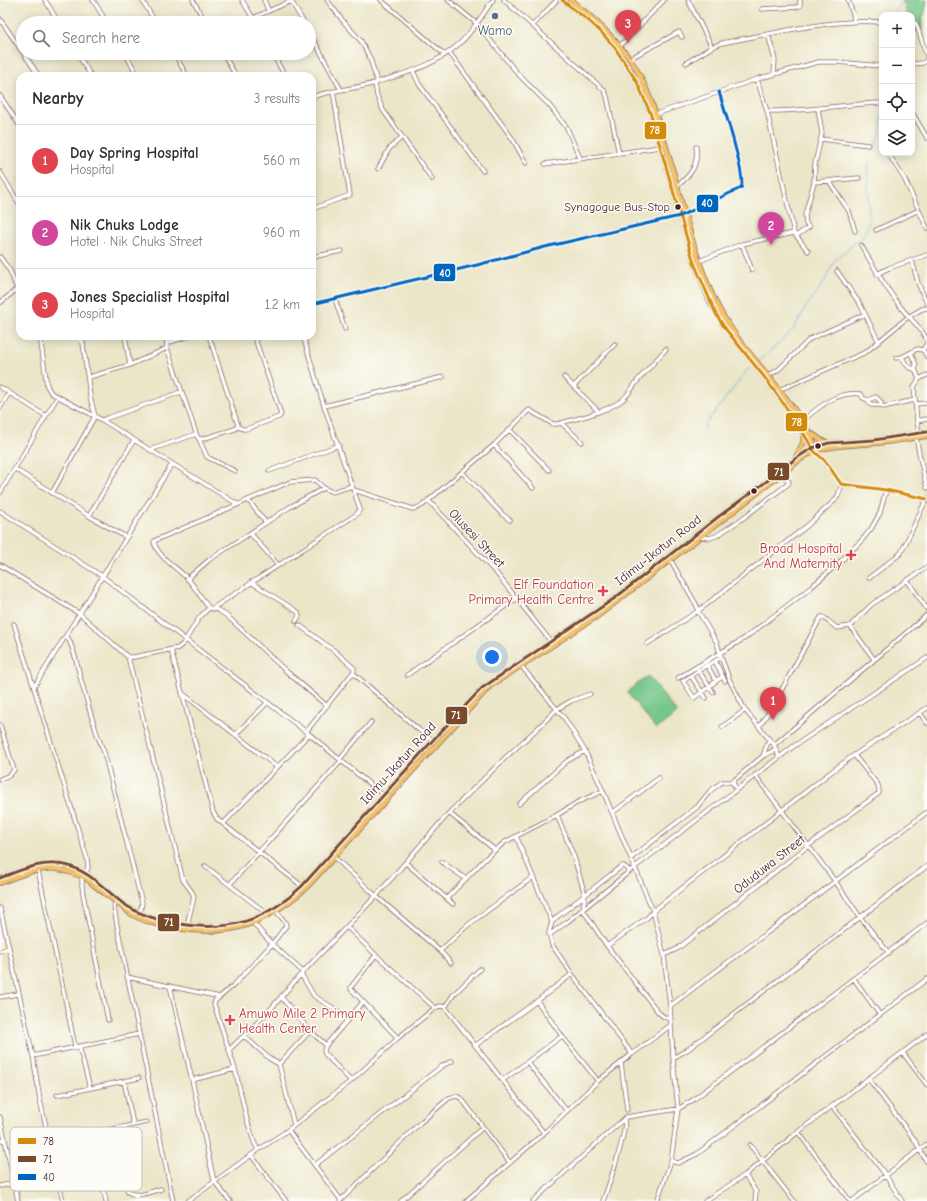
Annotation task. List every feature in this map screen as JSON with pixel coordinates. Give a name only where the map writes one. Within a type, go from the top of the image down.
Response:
[{"type":"main road","points":[[562,0],[602,33],[615,48],[638,82],[699,261],[701,274],[726,323],[780,390],[802,421],[815,450]]},
{"type":"main road","points":[[571,0],[599,24],[620,46],[644,83],[656,114],[677,186],[683,215],[701,274],[711,304],[724,327],[806,432],[829,443]]},
{"type":"main road","points":[[795,459],[806,432]]},
{"type":"main road","points":[[815,450],[838,445],[875,444],[927,432]]},
{"type":"main road","points":[[661,565],[801,459],[829,443],[918,435],[927,436]]},
{"type":"main road","name":"Idimu-Ikotun Road","points":[[0,878],[35,865],[66,865],[84,875],[140,914],[164,922],[183,926],[208,928],[248,921],[290,897],[302,886],[385,797],[433,740],[489,682],[553,644],[661,565],[718,517],[804,452],[815,450]]},
{"type":"main road","points":[[0,883],[38,870],[59,869],[84,875],[129,912],[141,919],[163,926],[183,926],[206,932],[240,928],[253,923],[276,911],[305,889],[385,797],[482,694],[499,680],[553,644]]},
{"type":"street","points":[[44,0],[54,16]]},
{"type":"street","points":[[93,0],[103,16]]},
{"type":"street","points":[[142,0],[152,16]]},
{"type":"street","points":[[193,0],[202,16]]},
{"type":"street","points":[[242,0],[252,16]]},
{"type":"street","points":[[264,0],[268,10]]},
{"type":"street","points":[[327,0],[361,41],[370,58],[380,103],[432,179]]},
{"type":"street","points":[[381,0],[447,54],[512,138],[526,163]]},
{"type":"street","points":[[448,0],[476,23],[501,53],[549,105],[572,138],[580,158]]},
{"type":"street","points":[[316,96],[376,82],[426,66],[447,54],[464,38],[493,0]]},
{"type":"street","points":[[504,0],[604,90],[607,96],[619,154]]},
{"type":"street","points":[[532,26],[557,0]]},
{"type":"street","points":[[620,46],[664,0]]},
{"type":"street","points":[[688,0],[712,47]]},
{"type":"street","points":[[762,9],[798,7],[800,6],[800,0]]},
{"type":"street","points":[[848,0],[854,21]]},
{"type":"street","points":[[257,16],[291,1],[300,16]]},
{"type":"street","points":[[0,20],[16,43]]},
{"type":"street","points":[[686,64],[712,47],[722,43],[811,25],[854,21],[879,22]]},
{"type":"street","points":[[915,23],[927,59],[923,63],[915,64]]},
{"type":"street","points":[[629,59],[679,32],[682,37]]},
{"type":"street","points":[[768,34],[775,60],[774,74]]},
{"type":"street","points":[[316,44],[341,90]]},
{"type":"street","points":[[28,60],[36,72]]},
{"type":"street","points":[[81,60],[89,72]]},
{"type":"street","points":[[129,60],[136,72]]},
{"type":"street","points":[[178,60],[185,72]]},
{"type":"street","points":[[227,60],[234,72]]},
{"type":"street","points":[[276,60],[283,72]]},
{"type":"street","points":[[656,114],[757,79],[818,62],[879,66]]},
{"type":"street","points":[[414,71],[420,84],[483,171]]},
{"type":"street","points":[[757,79],[767,111],[794,232],[808,251]]},
{"type":"street","points":[[316,208],[348,196],[351,193],[334,91]]},
{"type":"street","points":[[316,303],[683,215],[740,188],[742,185],[739,164],[719,92]]},
{"type":"street","points":[[0,96],[16,120]]},
{"type":"street","points":[[767,111],[818,109],[848,104],[879,103]]},
{"type":"street","points":[[796,236],[809,228],[806,224],[805,216],[814,182],[815,164],[822,133],[818,109]]},
{"type":"street","points":[[915,117],[927,138]]},
{"type":"street","points":[[378,169],[389,149],[402,137]]},
{"type":"street","points":[[821,139],[868,145]]},
{"type":"street","points":[[545,164],[660,147]]},
{"type":"street","points":[[677,186],[689,176],[696,164],[696,147]]},
{"type":"street","points":[[890,156],[905,180],[927,228]]},
{"type":"street","points":[[0,172],[16,198]]},
{"type":"street","points":[[814,182],[859,178]]},
{"type":"street","points":[[829,181],[849,211],[855,231]]},
{"type":"street","points":[[876,230],[919,210]]},
{"type":"street","points":[[699,261],[742,244],[794,232]]},
{"type":"street","points":[[742,244],[752,270]]},
{"type":"street","points":[[861,245],[888,291],[908,317],[925,334],[927,342],[923,350]]},
{"type":"street","points":[[316,256],[342,251]]},
{"type":"street","points":[[877,274],[889,268],[927,255]]},
{"type":"street","points":[[0,257],[10,271],[16,284]]},
{"type":"street","points":[[912,260],[918,283],[927,304]]},
{"type":"street","points":[[837,271],[860,304],[879,342]]},
{"type":"street","points":[[0,303],[16,291]]},
{"type":"street","points":[[335,299],[345,329]]},
{"type":"street","points":[[780,390],[866,352],[908,317],[922,308],[927,308]]},
{"type":"street","points":[[768,376],[778,370],[810,339],[865,314]]},
{"type":"street","points":[[41,340],[47,386],[51,393],[102,420],[237,504]]},
{"type":"street","points":[[52,493],[95,416],[90,396],[89,377],[83,340]]},
{"type":"street","points":[[126,340],[130,365]]},
{"type":"street","points":[[167,340],[196,434],[207,457],[235,470]]},
{"type":"street","points":[[167,343],[176,340]]},
{"type":"street","points":[[210,340],[238,427]]},
{"type":"street","points":[[199,439],[238,427],[246,429],[279,417],[281,414],[255,340]]},
{"type":"street","points":[[0,565],[80,614],[128,657],[134,658],[178,648],[186,640],[200,618],[211,608],[357,514],[360,509],[339,445],[324,406],[304,340]]},
{"type":"street","points":[[574,386],[615,344]]},
{"type":"street","points":[[89,377],[130,365],[168,348]]},
{"type":"street","points":[[327,706],[286,671],[227,616],[211,608],[187,579],[161,554],[154,542],[237,504],[290,482],[315,480],[324,488],[332,492],[353,488],[413,509],[420,507],[494,445],[529,410],[553,424],[598,411],[621,400],[666,349]]},
{"type":"street","points":[[896,358],[902,357],[917,349],[923,350]]},
{"type":"street","points":[[923,350],[927,357]]},
{"type":"street","points":[[910,353],[916,365],[915,369],[919,379]]},
{"type":"street","points":[[902,357],[910,369],[915,369]]},
{"type":"street","points":[[927,375],[919,379],[914,387],[920,458],[927,488]]},
{"type":"street","points":[[324,406],[443,377]]},
{"type":"street","points":[[564,377],[598,411]]},
{"type":"street","points":[[84,381],[89,382]]},
{"type":"street","points":[[0,387],[46,416]]},
{"type":"street","points":[[102,420],[182,392]]},
{"type":"street","points":[[0,408],[9,393]]},
{"type":"street","points":[[802,421],[830,400],[843,395],[861,394],[863,398],[868,400],[871,405],[881,405],[885,407],[903,402],[927,402]]},
{"type":"street","points":[[0,493],[58,396]]},
{"type":"street","points":[[868,400],[876,397],[881,402],[881,405]]},
{"type":"street","points":[[917,421],[927,419]]},
{"type":"street","points":[[560,423],[582,442]]},
{"type":"street","points":[[510,430],[549,470]]},
{"type":"street","points":[[150,450],[196,434]]},
{"type":"street","points":[[90,516],[134,440]]},
{"type":"street","points":[[269,471],[339,445]]},
{"type":"street","points":[[494,445],[533,488]]},
{"type":"street","points":[[815,450],[842,484],[886,490],[927,499],[901,553],[869,578]]},
{"type":"street","points":[[34,687],[67,636],[102,576],[172,464]]},
{"type":"street","points":[[14,469],[124,536]]},
{"type":"street","points":[[462,472],[502,514],[510,520]]},
{"type":"street","points":[[699,537],[710,538],[716,536],[739,521],[788,484],[782,474]]},
{"type":"street","points":[[648,644],[698,611],[808,525],[838,496],[842,484]]},
{"type":"street","points":[[187,579],[209,560],[251,534],[290,507],[324,488]]},
{"type":"street","points":[[678,678],[745,638],[809,589],[842,560],[871,529],[880,513],[886,490]]},
{"type":"street","points":[[248,500],[266,523]]},
{"type":"street","name":"Olusesi Street","points":[[428,500],[497,574],[553,644]]},
{"type":"street","points":[[0,511],[102,576],[307,733],[385,797]]},
{"type":"street","points":[[251,534],[278,565]]},
{"type":"street","points":[[670,559],[717,643],[730,681],[745,710],[775,747],[779,757]]},
{"type":"street","points":[[759,727],[774,704],[821,617],[838,628],[850,626],[871,605],[927,567]]},
{"type":"street","points":[[907,580],[927,609]]},
{"type":"street","points":[[251,582],[298,612],[300,616],[296,621]]},
{"type":"street","points":[[407,675],[517,598]]},
{"type":"street","points":[[631,858],[697,807],[710,791],[722,782],[732,782],[775,747],[874,659],[927,615]]},
{"type":"street","points":[[14,624],[87,858],[88,868],[84,875],[82,890],[108,1020]]},
{"type":"street","points":[[223,824],[307,733],[354,671],[354,668],[336,652],[299,625]]},
{"type":"street","points":[[850,626],[874,659]]},
{"type":"street","points":[[67,636],[75,655],[99,740],[104,752],[142,903],[140,914]]},
{"type":"street","points":[[171,650],[213,812],[217,819],[223,824],[302,886]]},
{"type":"street","points":[[128,657],[183,880],[194,897],[183,926]]},
{"type":"street","points":[[721,657],[698,670],[683,682],[694,698],[723,676]]},
{"type":"street","points":[[549,937],[635,867],[779,757],[835,718],[927,658]]},
{"type":"street","points":[[715,661],[725,681]]},
{"type":"street","points":[[707,665],[716,681]]},
{"type":"street","points":[[522,666],[557,709],[585,751],[653,911],[664,955],[670,1006],[678,1109],[671,1161],[657,1201]]},
{"type":"street","points":[[698,670],[713,692]]},
{"type":"street","points":[[353,673],[419,730],[433,740]]},
{"type":"street","points":[[691,676],[706,698]]},
{"type":"street","points":[[182,693],[277,767]]},
{"type":"street","points":[[229,1050],[376,896],[449,813],[557,709],[571,701],[590,694]]},
{"type":"street","points":[[236,734],[267,703]]},
{"type":"street","points":[[607,946],[648,917],[653,911],[781,810],[854,755],[927,708]]},
{"type":"street","points":[[722,727],[745,710]]},
{"type":"street","points":[[920,712],[927,723]]},
{"type":"street","points":[[230,884],[340,760],[371,722]]},
{"type":"street","points":[[0,725],[14,770],[10,775],[0,779]]},
{"type":"street","points":[[763,756],[769,740]]},
{"type":"street","points":[[519,804],[567,761],[585,751]]},
{"type":"street","name":"Oduduwa Street","points":[[664,955],[677,948],[879,793],[880,789],[878,785],[854,755]]},
{"type":"street","points":[[755,775],[835,881],[860,917],[889,953]]},
{"type":"street","points":[[612,812],[659,778]]},
{"type":"street","points":[[732,782],[737,789]]},
{"type":"street","points":[[447,898],[505,842],[557,815],[578,802],[603,791]]},
{"type":"street","points":[[670,1006],[927,812]]},
{"type":"street","points":[[449,813],[495,850]]},
{"type":"street","points":[[557,815],[574,857],[586,894],[583,910],[607,946],[659,1013],[664,1017],[671,1019]]},
{"type":"street","points":[[516,836],[552,922],[549,937],[552,945],[632,1054]]},
{"type":"street","points":[[334,857],[376,896],[440,951],[451,963]]},
{"type":"street","points":[[442,862],[466,879]]},
{"type":"street","points":[[406,863],[453,904]]},
{"type":"street","points":[[205,866],[265,912]]},
{"type":"street","points":[[552,922],[623,866],[630,871]]},
{"type":"street","points":[[673,1058],[688,1050],[927,866]]},
{"type":"street","points":[[38,870],[75,1046]]},
{"type":"street","points":[[440,951],[468,925],[533,877]]},
{"type":"street","points":[[115,902],[114,913],[139,1034],[146,1077],[173,1201]]},
{"type":"street","points":[[0,908],[33,1056],[40,1100],[46,1127]]},
{"type":"street","points":[[258,1150],[247,1120],[235,1069],[215,1007],[215,1001],[234,985],[272,944],[287,925],[276,911]]},
{"type":"street","points":[[562,913],[567,922]]},
{"type":"street","points":[[253,923],[302,973],[314,996],[349,1018]]},
{"type":"street","points":[[533,1201],[626,1117],[678,1109],[693,1100],[927,923]]},
{"type":"street","points":[[347,927],[435,1008]]},
{"type":"street","points":[[0,951],[10,948]]},
{"type":"street","points":[[376,955],[351,987],[352,992],[398,1038]]},
{"type":"street","points":[[445,1007],[454,994],[480,969]]},
{"type":"street","points":[[476,1045],[572,974]]},
{"type":"street","points":[[127,977],[220,997]]},
{"type":"street","points":[[854,979],[880,1015]]},
{"type":"street","points":[[671,1161],[678,1163],[697,1154],[927,979]]},
{"type":"street","points":[[170,986],[214,1181],[230,1201]]},
{"type":"street","points":[[0,997],[18,994]]},
{"type":"street","points":[[281,997],[310,1032],[326,1045]]},
{"type":"street","points":[[537,1000],[562,1036],[598,1081]]},
{"type":"street","points":[[351,1081],[325,1054],[324,1050],[326,1045],[363,1002]]},
{"type":"street","points":[[188,1201],[214,1181],[288,1130],[351,1081],[398,1038],[435,1008],[440,1006],[445,1007],[544,1133]]},
{"type":"street","points":[[466,1201],[544,1133],[598,1081],[671,1025]]},
{"type":"street","points":[[279,1064],[310,1032]]},
{"type":"street","points":[[33,1056],[75,1046],[139,1034]]},
{"type":"street","points":[[706,1201],[745,1175],[798,1132],[927,1034]]},
{"type":"street","points":[[244,1036],[270,1059],[279,1064],[294,1125]]},
{"type":"street","points":[[503,1080],[528,1063],[562,1036]]},
{"type":"street","points":[[79,1046],[90,1088]]},
{"type":"street","points":[[903,1053],[927,1085]]},
{"type":"street","points":[[315,1165],[442,1066],[452,1061]]},
{"type":"street","points":[[528,1063],[567,1111]]},
{"type":"street","points":[[621,1063],[627,1110]]},
{"type":"street","points":[[192,1080],[235,1069]]},
{"type":"street","points":[[57,1095],[139,1078]]},
{"type":"street","points":[[868,1078],[919,1146],[919,1150],[927,1162]]},
{"type":"street","points":[[124,1081],[133,1124]]},
{"type":"street","points":[[288,1130],[340,1201],[422,1122],[449,1098],[456,1096],[460,1098],[510,1163]]},
{"type":"street","points":[[832,1106],[882,1170],[902,1201]]},
{"type":"street","points":[[0,1117],[10,1162]]},
{"type":"street","points":[[604,1201],[622,1139],[625,1123],[624,1120]]},
{"type":"street","points":[[122,1127],[147,1122]]},
{"type":"street","points":[[401,1201],[482,1128]]},
{"type":"street","points":[[798,1132],[851,1201],[927,1144]]},
{"type":"street","points":[[0,1141],[5,1140]]},
{"type":"street","points":[[750,1145],[794,1201]]},
{"type":"street","points":[[251,1155],[286,1201]]},
{"type":"street","points":[[745,1175],[756,1192],[755,1201]]},
{"type":"street","points":[[0,1186],[10,1184]]},
{"type":"street","points":[[127,1191],[131,1194],[138,1195],[161,1190]]},
{"type":"street","points":[[16,1191],[18,1201]]},
{"type":"street","points":[[61,1191],[63,1201]]},
{"type":"street","points":[[104,1191],[106,1201]]},
{"type":"green space","points":[[903,0],[927,0],[922,29],[915,30],[915,12],[906,12]]},
{"type":"green space","points":[[648,676],[677,713],[656,729],[627,692]]},
{"type":"waterway","points":[[895,12],[903,0]]},
{"type":"waterway","points":[[759,361],[793,330],[806,307],[823,284],[835,260],[863,237],[869,222],[868,170],[870,158],[880,134],[881,120]]},
{"type":"waterway","points":[[704,429],[705,425],[749,368]]},
{"type":"transit line","name":"78","points":[[562,0],[602,33],[615,48],[637,82],[651,115],[694,263],[716,314],[724,327],[765,378],[798,424],[814,451],[826,462],[841,484],[886,490],[927,499]]},
{"type":"transit line","name":"40","points":[[316,303],[477,265],[545,247],[680,216],[741,188],[741,171],[738,157],[719,92]]},
{"type":"transit line","name":"71","points":[[0,878],[40,865],[65,865],[82,871],[90,876],[131,909],[158,920],[197,926],[215,926],[231,925],[260,916],[274,908],[302,886],[433,740],[482,688],[615,598],[795,459],[812,448],[829,443],[874,440],[927,432]]},
{"type":"place","name":"Wamo","points":[[495,16]]},
{"type":"place","name":"Jones Specialist Hospital","points":[[628,43]]},
{"type":"place","name":"Synagogue Bus-Stop","points":[[678,207]]},
{"type":"place","name":"Nik Chuks Lodge","points":[[771,245]]},
{"type":"place","name":"Broad Hospital And Maternity","points":[[851,555]]},
{"type":"place","name":"Elf Foundation Primary Health Centre","points":[[603,591]]},
{"type":"place","name":"Day Spring Hospital","points":[[773,720]]},
{"type":"place","name":"Amuwo Mile 2 Primary Health Center","points":[[230,1020]]}]
